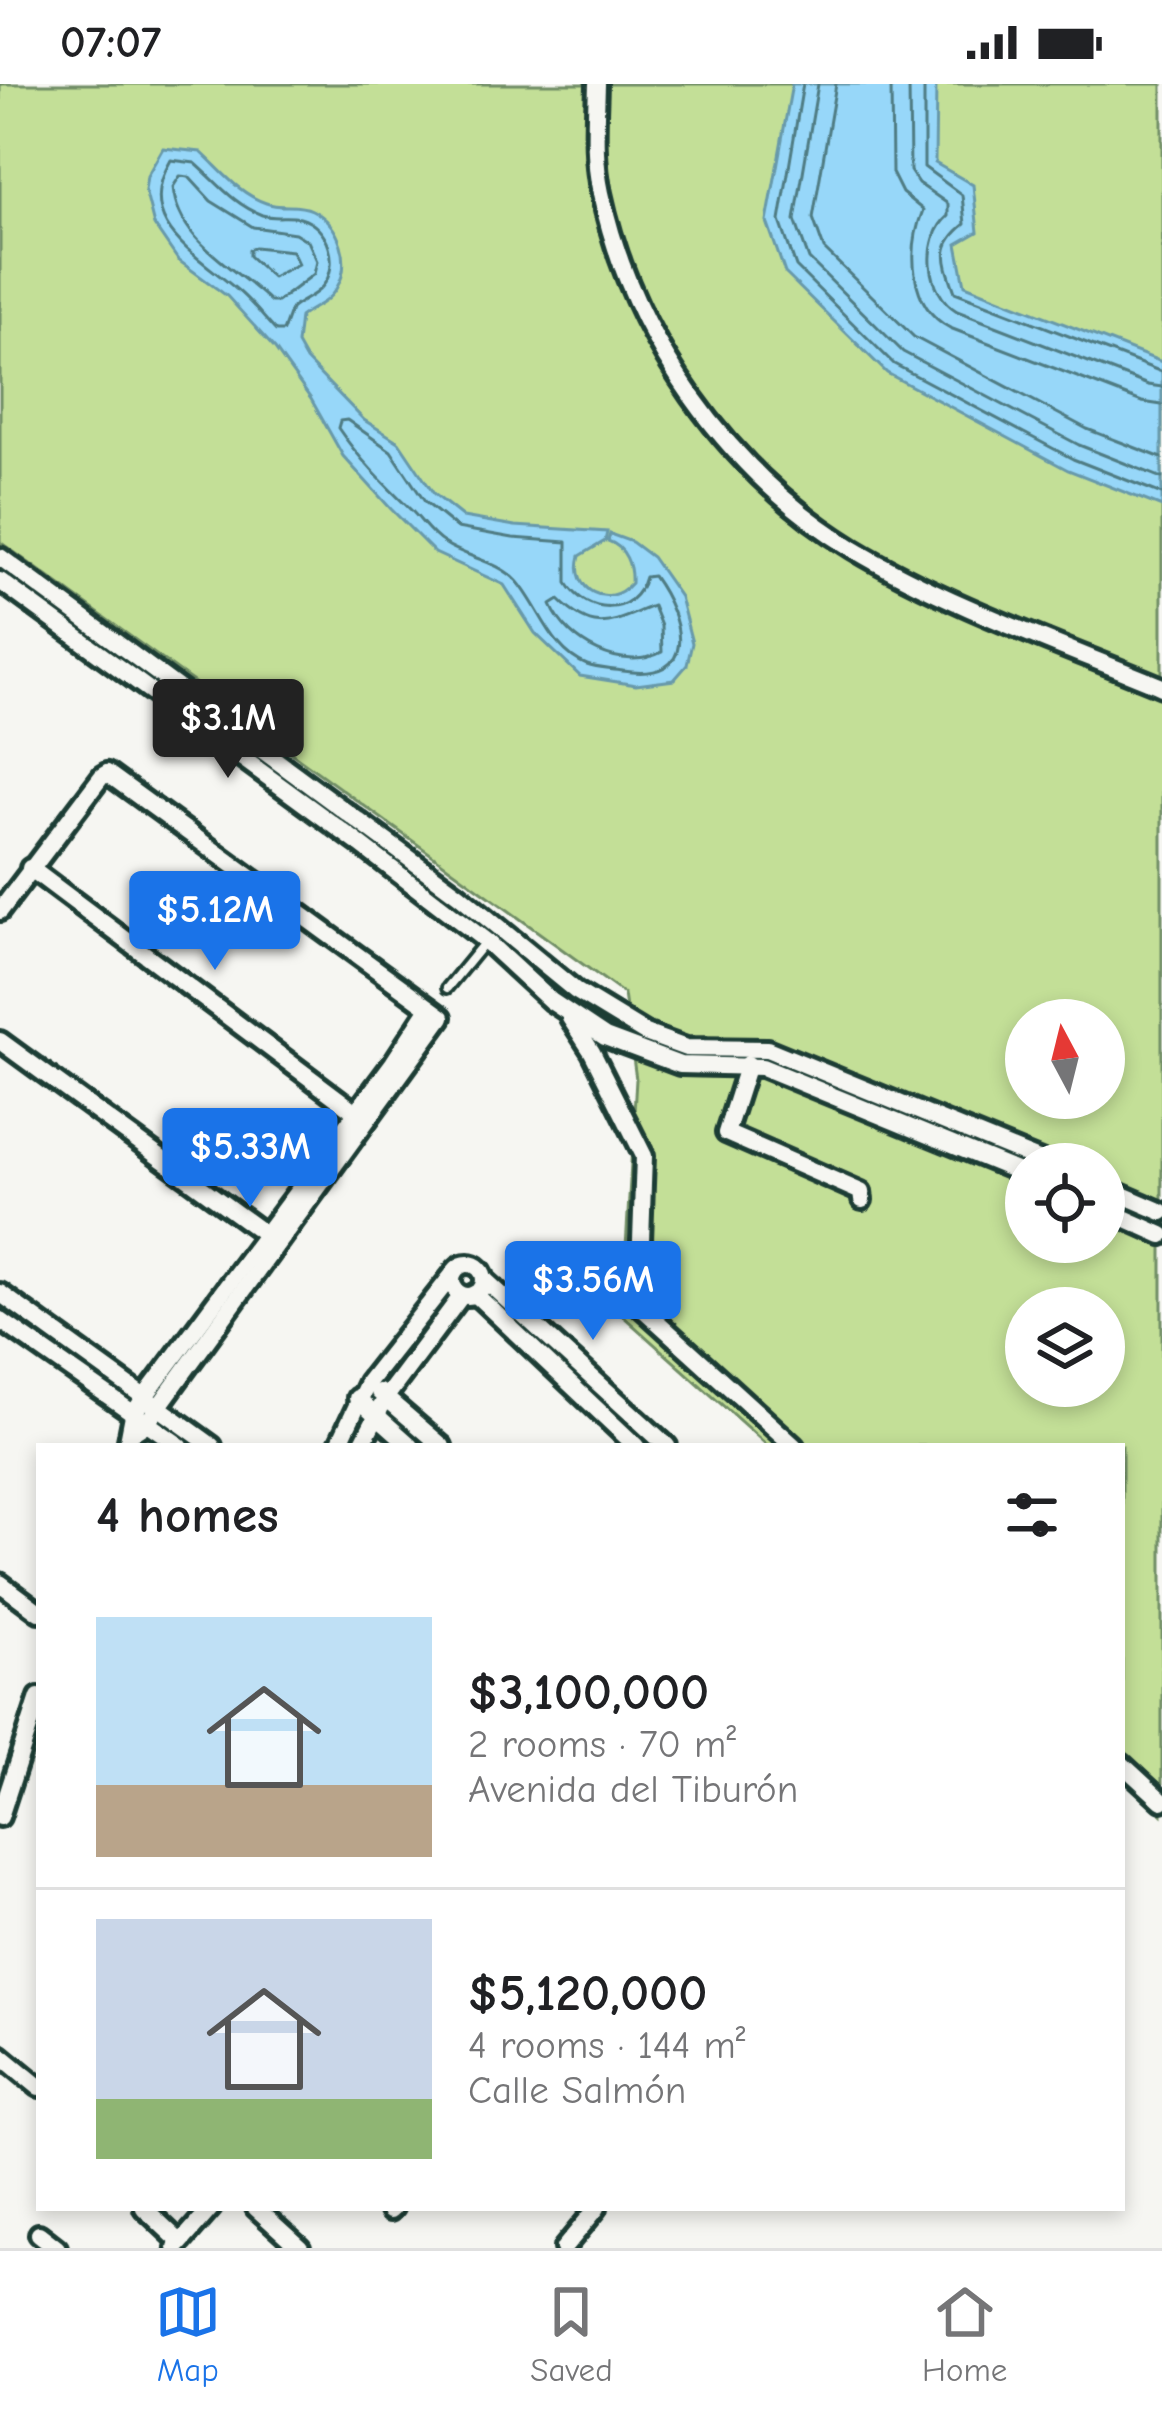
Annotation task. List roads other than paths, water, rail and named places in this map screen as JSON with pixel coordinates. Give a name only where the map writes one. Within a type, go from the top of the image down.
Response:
[{"type":"street","points":[[597,84],[600,190],[622,266],[676,376],[729,443],[794,505],[860,554],[1162,687]]},
{"type":"street","points":[[0,557],[53,608],[491,933],[611,1013],[667,1043],[706,1050],[767,1049],[1005,1165]]},
{"type":"street","points":[[0,581],[53,608]]},
{"type":"street","points":[[0,911],[101,776],[113,775],[435,1013],[140,1421]]},
{"type":"street","points":[[31,868],[361,1117]]},
{"type":"street","points":[[491,933],[564,1011],[592,1052],[644,1156],[642,1308],[791,1443]]},
{"type":"street","points":[[564,1011],[576,991]]},
{"type":"street","points":[[564,1011],[605,1037],[680,1065],[748,1064],[1005,1149]]},
{"type":"street","points":[[592,1052],[605,1037],[611,1013]]},
{"type":"street","points":[[0,1041],[272,1239]]},
{"type":"street","points":[[748,1064],[726,1133],[861,1192],[862,1200]]},
{"type":"street","points":[[1125,1196],[1162,1212]]},
{"type":"street","points":[[1134,1200],[1126,1218],[1162,1235]]},
{"type":"street","points":[[339,1443],[362,1390],[453,1274],[461,1265],[474,1264],[474,1289],[386,1397],[363,1443]]},
{"type":"street","points":[[453,1274],[453,1286],[474,1289],[663,1443]]},
{"type":"street","points":[[474,1289],[633,1443]]},
{"type":"street","points":[[0,1293],[140,1421],[203,1443]]},
{"type":"street","points":[[0,1320],[175,1443]]},
{"type":"street","points":[[362,1390],[386,1397],[439,1443]]},
{"type":"street","points":[[362,1390],[376,1414],[408,1443]]},
{"type":"street","points":[[0,1583],[36,1610]]},
{"type":"street","points":[[0,1817],[36,1706]]},
{"type":"street","points":[[1125,1767],[1162,1801]]},
{"type":"street","points":[[0,2055],[36,2085]]},
{"type":"street","points":[[147,2211],[178,2245],[208,2211]]},
{"type":"street","points":[[259,2211],[300,2248]]},
{"type":"street","points":[[564,2248],[595,2211]]},
{"type":"street","points":[[39,2234],[57,2248]]},
{"type":"lane","points":[[447,988],[491,933]]},
{"type":"water","points":[[792,84],[936,84],[935,163],[973,185],[978,232],[957,244],[965,285],[1162,362],[1162,507],[1068,470],[887,373],[785,273],[767,222]]},
{"type":"water","points":[[163,148],[201,152],[256,199],[306,208],[330,224],[341,245],[341,278],[328,298],[300,317],[297,344],[306,360],[364,420],[399,442],[434,494],[463,517],[607,532],[605,541],[580,556],[578,568],[586,587],[602,595],[622,591],[631,583],[627,558],[608,541],[610,534],[652,557],[680,597],[692,643],[687,665],[674,680],[636,685],[580,676],[535,633],[504,585],[435,553],[391,509],[343,456],[275,349],[227,296],[178,260],[154,225],[145,190],[147,176]]}]
